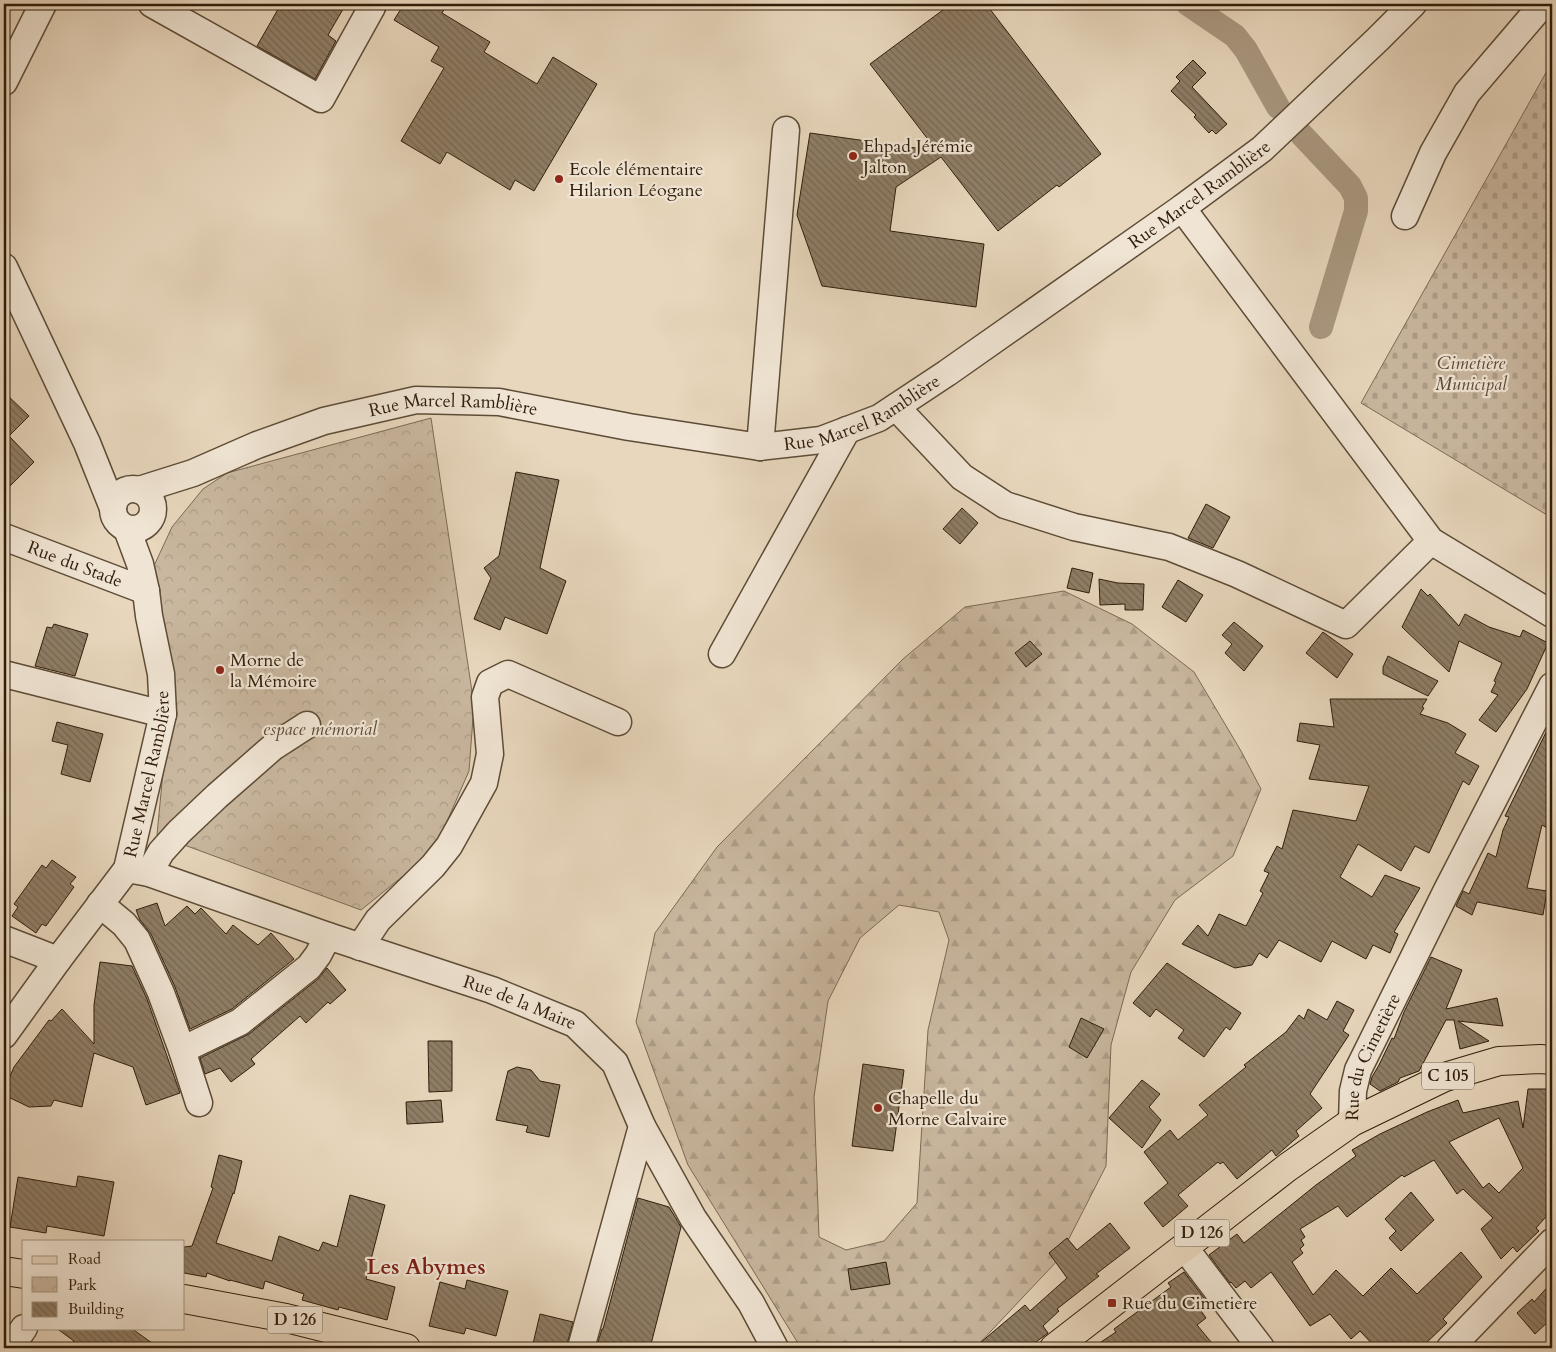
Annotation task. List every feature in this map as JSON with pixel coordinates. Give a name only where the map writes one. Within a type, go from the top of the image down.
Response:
[{"type":"main road","name":"C 105","points":[[1352,1122],[1445,1077],[1499,1061],[1552,1060]]},
{"type":"main road","name":"Rue du Cimetière","points":[[1054,1348],[1288,1167],[1352,1122]]},
{"type":"main road","points":[[4,1271],[22,1274]]},
{"type":"main road","name":"D 126","points":[[185,1299],[286,1318],[406,1348]]},
{"type":"street","points":[[4,82],[43,4]]},
{"type":"street","points":[[152,4],[320,99],[372,7]]},
{"type":"street","name":"Rue Marcel Ramblière","points":[[4,1035],[100,904],[138,871],[162,714],[161,674],[140,564],[134,510],[194,473],[257,445],[324,421],[416,400],[499,402],[630,427],[760,448],[821,440],[879,418],[947,373],[1182,208],[1262,149],[1413,4]]},
{"type":"street","points":[[1406,216],[1433,153],[1467,93],[1539,5]]},
{"type":"street","points":[[760,448],[786,130]]},
{"type":"street","points":[[1182,208],[1431,541],[1552,614]]},
{"type":"street","points":[[4,267],[87,443],[134,510]]},
{"type":"street","points":[[896,407],[962,477],[1005,505],[1074,527],[1169,546],[1237,574],[1346,625],[1431,541]]},
{"type":"street","points":[[722,654],[847,430]]},
{"type":"street","name":"Rue du Stade","points":[[4,537],[146,591]]},
{"type":"street","points":[[4,674],[162,714]]},
{"type":"street","points":[[360,947],[378,920],[433,866],[449,846],[484,783],[490,754],[485,697],[490,683],[508,674],[618,722]]},
{"type":"street","name":"Rue du Cimetière","points":[[1352,1122],[1353,1091],[1358,1070],[1446,892],[1552,686]]},
{"type":"street","points":[[138,871],[161,852],[217,796],[273,748],[307,724]]},
{"type":"street","name":"Rue de la Maire","points":[[138,871],[492,990],[575,1024],[615,1063],[642,1126],[693,1218],[750,1303],[775,1348]]},
{"type":"street","points":[[100,904],[124,924],[138,940],[161,993],[199,1103]]},
{"type":"street","points":[[182,1050],[240,1022],[309,967],[328,936]]},
{"type":"street","points":[[4,938],[58,960]]},
{"type":"street","points":[[581,1348],[642,1126]]},
{"type":"street","points":[[1450,1348],[1552,1242]]},
{"type":"street","points":[[1184,1247],[1261,1348]]},
{"type":"street","points":[[10,1348],[23,1330]]},
{"type":"green space","name":"Cimetière Municipal","points":[[1552,62],[1552,518],[1361,403]]},
{"type":"green space","name":"espace mémorial","points":[[431,418],[474,705],[469,771],[434,851],[361,910],[157,835],[171,688],[153,568],[172,527],[203,489],[227,473]]},
{"type":"green space","points":[[1064,591],[1132,624],[1194,672],[1241,751],[1261,789],[1233,856],[1175,900],[1131,972],[1111,1045],[1106,1166],[1058,1260],[975,1348],[801,1348],[688,1165],[636,1022],[655,933],[717,847],[903,659],[965,607]],"holes":[[[899,905],[939,912],[949,940],[928,1030],[917,1203],[884,1241],[846,1250],[819,1237],[814,1097],[828,1001],[860,938]]]},
{"type":"building","points":[[281,4],[346,4],[328,35],[336,41],[315,79],[257,46]]},
{"type":"building","points":[[404,4],[447,4],[442,13],[490,42],[484,52],[537,84],[553,57],[597,84],[534,191],[515,180],[510,190],[447,152],[440,164],[401,141],[444,68],[431,61],[439,47],[394,20]]},
{"type":"building","name":"Ehpad Jérémie Jalton","points":[[951,4],[986,4],[1101,154],[1059,187],[1057,185],[998,231],[941,157],[896,187],[890,231],[984,244],[976,307],[822,286],[797,215],[810,133],[937,151],[870,64]]},
{"type":"building","points":[[1193,60],[1206,73],[1192,87],[1227,124],[1216,134],[1212,130],[1209,133],[1194,117],[1196,115],[1171,91],[1180,81],[1176,77]]},
{"type":"building","points":[[4,392],[29,416],[9,436],[34,462],[4,492]]},
{"type":"building","points":[[516,472],[559,480],[540,568],[566,581],[547,634],[505,617],[500,630],[474,619],[491,578],[484,568],[499,556]]},
{"type":"building","points":[[1206,504],[1230,517],[1213,548],[1188,538]]},
{"type":"building","points":[[962,508],[978,523],[960,544],[943,529]]},
{"type":"building","points":[[1072,568],[1093,573],[1089,593],[1067,588]]},
{"type":"building","points":[[1099,579],[1118,583],[1144,584],[1143,610],[1125,610],[1125,604],[1100,605]]},
{"type":"building","points":[[1178,580],[1203,595],[1186,622],[1162,607]]},
{"type":"building","points":[[1421,589],[1428,596],[1430,594],[1459,626],[1465,614],[1489,627],[1520,637],[1523,630],[1548,643],[1527,689],[1496,732],[1479,720],[1498,695],[1491,692],[1502,663],[1459,641],[1449,672],[1402,627]]},
{"type":"building","points":[[1234,622],[1263,646],[1244,671],[1225,653],[1232,644],[1222,635]]},
{"type":"building","points":[[54,624],[88,634],[75,676],[35,666],[47,627],[52,628]]},
{"type":"building","points":[[1323,632],[1353,654],[1337,678],[1306,653]]},
{"type":"building","points":[[1030,641],[1042,654],[1026,667],[1015,653]]},
{"type":"building","points":[[1388,656],[1438,681],[1428,696],[1383,674],[1383,667]]},
{"type":"building","points":[[1330,699],[1427,699],[1420,714],[1448,723],[1466,734],[1455,753],[1479,766],[1469,785],[1463,781],[1429,853],[1415,846],[1401,871],[1358,844],[1340,877],[1372,897],[1385,875],[1420,888],[1394,932],[1398,934],[1390,953],[1373,945],[1366,959],[1332,941],[1321,962],[1279,940],[1267,958],[1259,953],[1252,965],[1235,968],[1182,944],[1198,925],[1208,936],[1219,914],[1246,926],[1263,893],[1260,891],[1269,873],[1264,871],[1277,846],[1282,849],[1293,810],[1356,821],[1369,786],[1309,779],[1320,745],[1297,741],[1300,723],[1334,727]]},
{"type":"building","points":[[1552,720],[1552,831],[1542,825],[1527,888],[1547,891],[1543,915],[1477,902],[1472,915],[1456,906],[1463,891],[1469,894],[1488,853],[1496,857],[1503,830],[1509,817],[1505,816]]},
{"type":"building","points":[[57,722],[103,734],[90,782],[61,774],[68,745],[52,741]]},
{"type":"building","points":[[52,860],[76,877],[70,884],[74,887],[46,926],[42,924],[36,933],[12,916],[18,907],[14,904],[42,865],[46,868]]},
{"type":"building","points":[[157,903],[165,926],[187,906],[195,914],[201,908],[226,934],[233,925],[258,945],[271,933],[294,959],[232,1009],[190,1029],[175,987],[151,934],[140,920],[136,910]]},
{"type":"building","points":[[1431,957],[1462,970],[1446,1009],[1497,998],[1503,1026],[1458,1021],[1489,1041],[1460,1049],[1454,1020],[1446,1020],[1419,1071],[1400,1078],[1398,1082],[1380,1091],[1370,1084],[1372,1077],[1392,1038],[1394,1039],[1404,1012]]},
{"type":"building","points":[[100,962],[132,966],[147,999],[180,1093],[146,1105],[133,1067],[94,1053],[82,1107],[54,1100],[51,1106],[29,1107],[4,1095],[4,1090],[14,1067],[49,1020],[51,1021],[62,1009],[94,1044],[94,1005]]},
{"type":"building","points":[[1167,963],[1241,1013],[1230,1030],[1226,1027],[1204,1057],[1178,1038],[1184,1030],[1156,1009],[1150,1017],[1133,1003]]},
{"type":"building","points":[[327,968],[346,990],[330,1004],[328,1002],[306,1023],[300,1016],[251,1059],[255,1064],[231,1082],[220,1068],[205,1074],[200,1058],[249,1034],[318,979]]},
{"type":"building","points":[[1337,1001],[1354,1010],[1343,1031],[1349,1035],[1310,1094],[1322,1108],[1296,1131],[1299,1136],[1276,1156],[1272,1150],[1237,1179],[1223,1162],[1220,1164],[1218,1162],[1178,1195],[1188,1206],[1163,1227],[1144,1203],[1168,1183],[1144,1152],[1170,1130],[1178,1140],[1208,1115],[1199,1105],[1246,1067],[1244,1065],[1286,1032],[1299,1015],[1304,1019],[1308,1009],[1327,1020]]},
{"type":"building","points":[[1081,1018],[1104,1029],[1087,1058],[1069,1047]]},
{"type":"building","points":[[428,1041],[452,1041],[452,1091],[429,1092]]},
{"type":"building","name":"Chapelle du Morne Calvaire","points":[[863,1064],[904,1070],[893,1151],[852,1146]]},
{"type":"building","points":[[517,1067],[531,1070],[540,1081],[560,1085],[549,1137],[526,1132],[528,1126],[496,1120],[508,1071]]},
{"type":"building","points":[[1142,1080],[1160,1094],[1149,1107],[1161,1120],[1142,1148],[1109,1118]]},
{"type":"building","points":[[1528,1089],[1552,1089],[1552,1210],[1536,1228],[1539,1231],[1517,1252],[1513,1247],[1501,1259],[1481,1229],[1493,1218],[1463,1189],[1457,1194],[1434,1160],[1404,1177],[1402,1175],[1347,1217],[1338,1206],[1300,1229],[1305,1237],[1301,1240],[1304,1245],[1300,1249],[1303,1253],[1292,1262],[1313,1295],[1336,1270],[1363,1296],[1391,1268],[1417,1294],[1461,1252],[1482,1277],[1443,1319],[1447,1323],[1422,1347],[1417,1343],[1411,1348],[1376,1348],[1360,1331],[1351,1339],[1330,1314],[1310,1326],[1271,1272],[1251,1288],[1245,1281],[1236,1288],[1209,1255],[1237,1234],[1244,1243],[1316,1185],[1356,1156],[1352,1150],[1380,1134],[1427,1112],[1458,1100],[1463,1113],[1518,1101],[1523,1128]],"holes":[[[1499,1118],[1523,1168],[1499,1193],[1489,1183],[1483,1188],[1449,1142]]]},
{"type":"building","points":[[441,1100],[443,1122],[407,1124],[406,1102]]},
{"type":"building","points":[[219,1155],[242,1161],[234,1194],[216,1243],[272,1261],[279,1236],[319,1251],[323,1242],[337,1247],[350,1195],[385,1205],[366,1279],[395,1287],[387,1320],[339,1307],[338,1310],[302,1300],[304,1294],[265,1281],[263,1289],[207,1273],[206,1277],[185,1273],[185,1247],[192,1246],[213,1188],[211,1187]]},
{"type":"building","points":[[78,1176],[114,1182],[104,1236],[47,1226],[46,1233],[10,1227],[18,1177],[76,1187]]},
{"type":"building","points":[[1411,1192],[1434,1220],[1401,1251],[1389,1238],[1396,1231],[1385,1219]]},
{"type":"building","points":[[638,1198],[669,1207],[681,1227],[650,1348],[596,1348],[603,1329]]},
{"type":"building","points":[[1110,1223],[1130,1248],[1096,1274],[1099,1276],[1057,1309],[1059,1311],[1043,1326],[1048,1333],[1028,1348],[974,1348],[1025,1305],[1030,1311],[1067,1278],[1049,1253],[1067,1238],[1077,1250]]},
{"type":"building","points":[[886,1262],[890,1284],[851,1290],[848,1269]]},
{"type":"building","points":[[1184,1272],[1207,1302],[1199,1308],[1206,1318],[1197,1325],[1216,1348],[1092,1348],[1116,1332],[1114,1329],[1171,1287],[1168,1283]]},
{"type":"building","points":[[467,1280],[508,1291],[496,1336],[466,1328],[464,1334],[429,1326],[440,1282],[465,1289]]},
{"type":"building","points":[[1552,1282],[1552,1318],[1535,1334],[1517,1313],[1532,1299],[1534,1302]]},
{"type":"building","points":[[540,1314],[573,1322],[566,1348],[532,1348]]},
{"type":"building","points":[[59,1330],[134,1330],[159,1348],[69,1348],[74,1341]]},
{"type":"waterway","points":[[1188,4],[1235,36],[1246,50],[1278,107]]},
{"type":"waterway","points":[[1301,134],[1350,186],[1356,198],[1356,211],[1321,327]]},
{"type":"place","name":"Ehpad Jérémie Jalton","points":[[853,156]]},
{"type":"place","name":"Ecole élémentaire Hilarion Léogane","points":[[559,179]]},
{"type":"place","name":"Morne de la Mémoire","points":[[220,670]]},
{"type":"place","name":"Chapelle du Morne Calvaire","points":[[878,1108]]},
{"type":"place","name":"Rue du Cimetiere","points":[[1112,1303]]},
{"type":"district","name":"Les Abymes","points":[[426,1267]]}]
